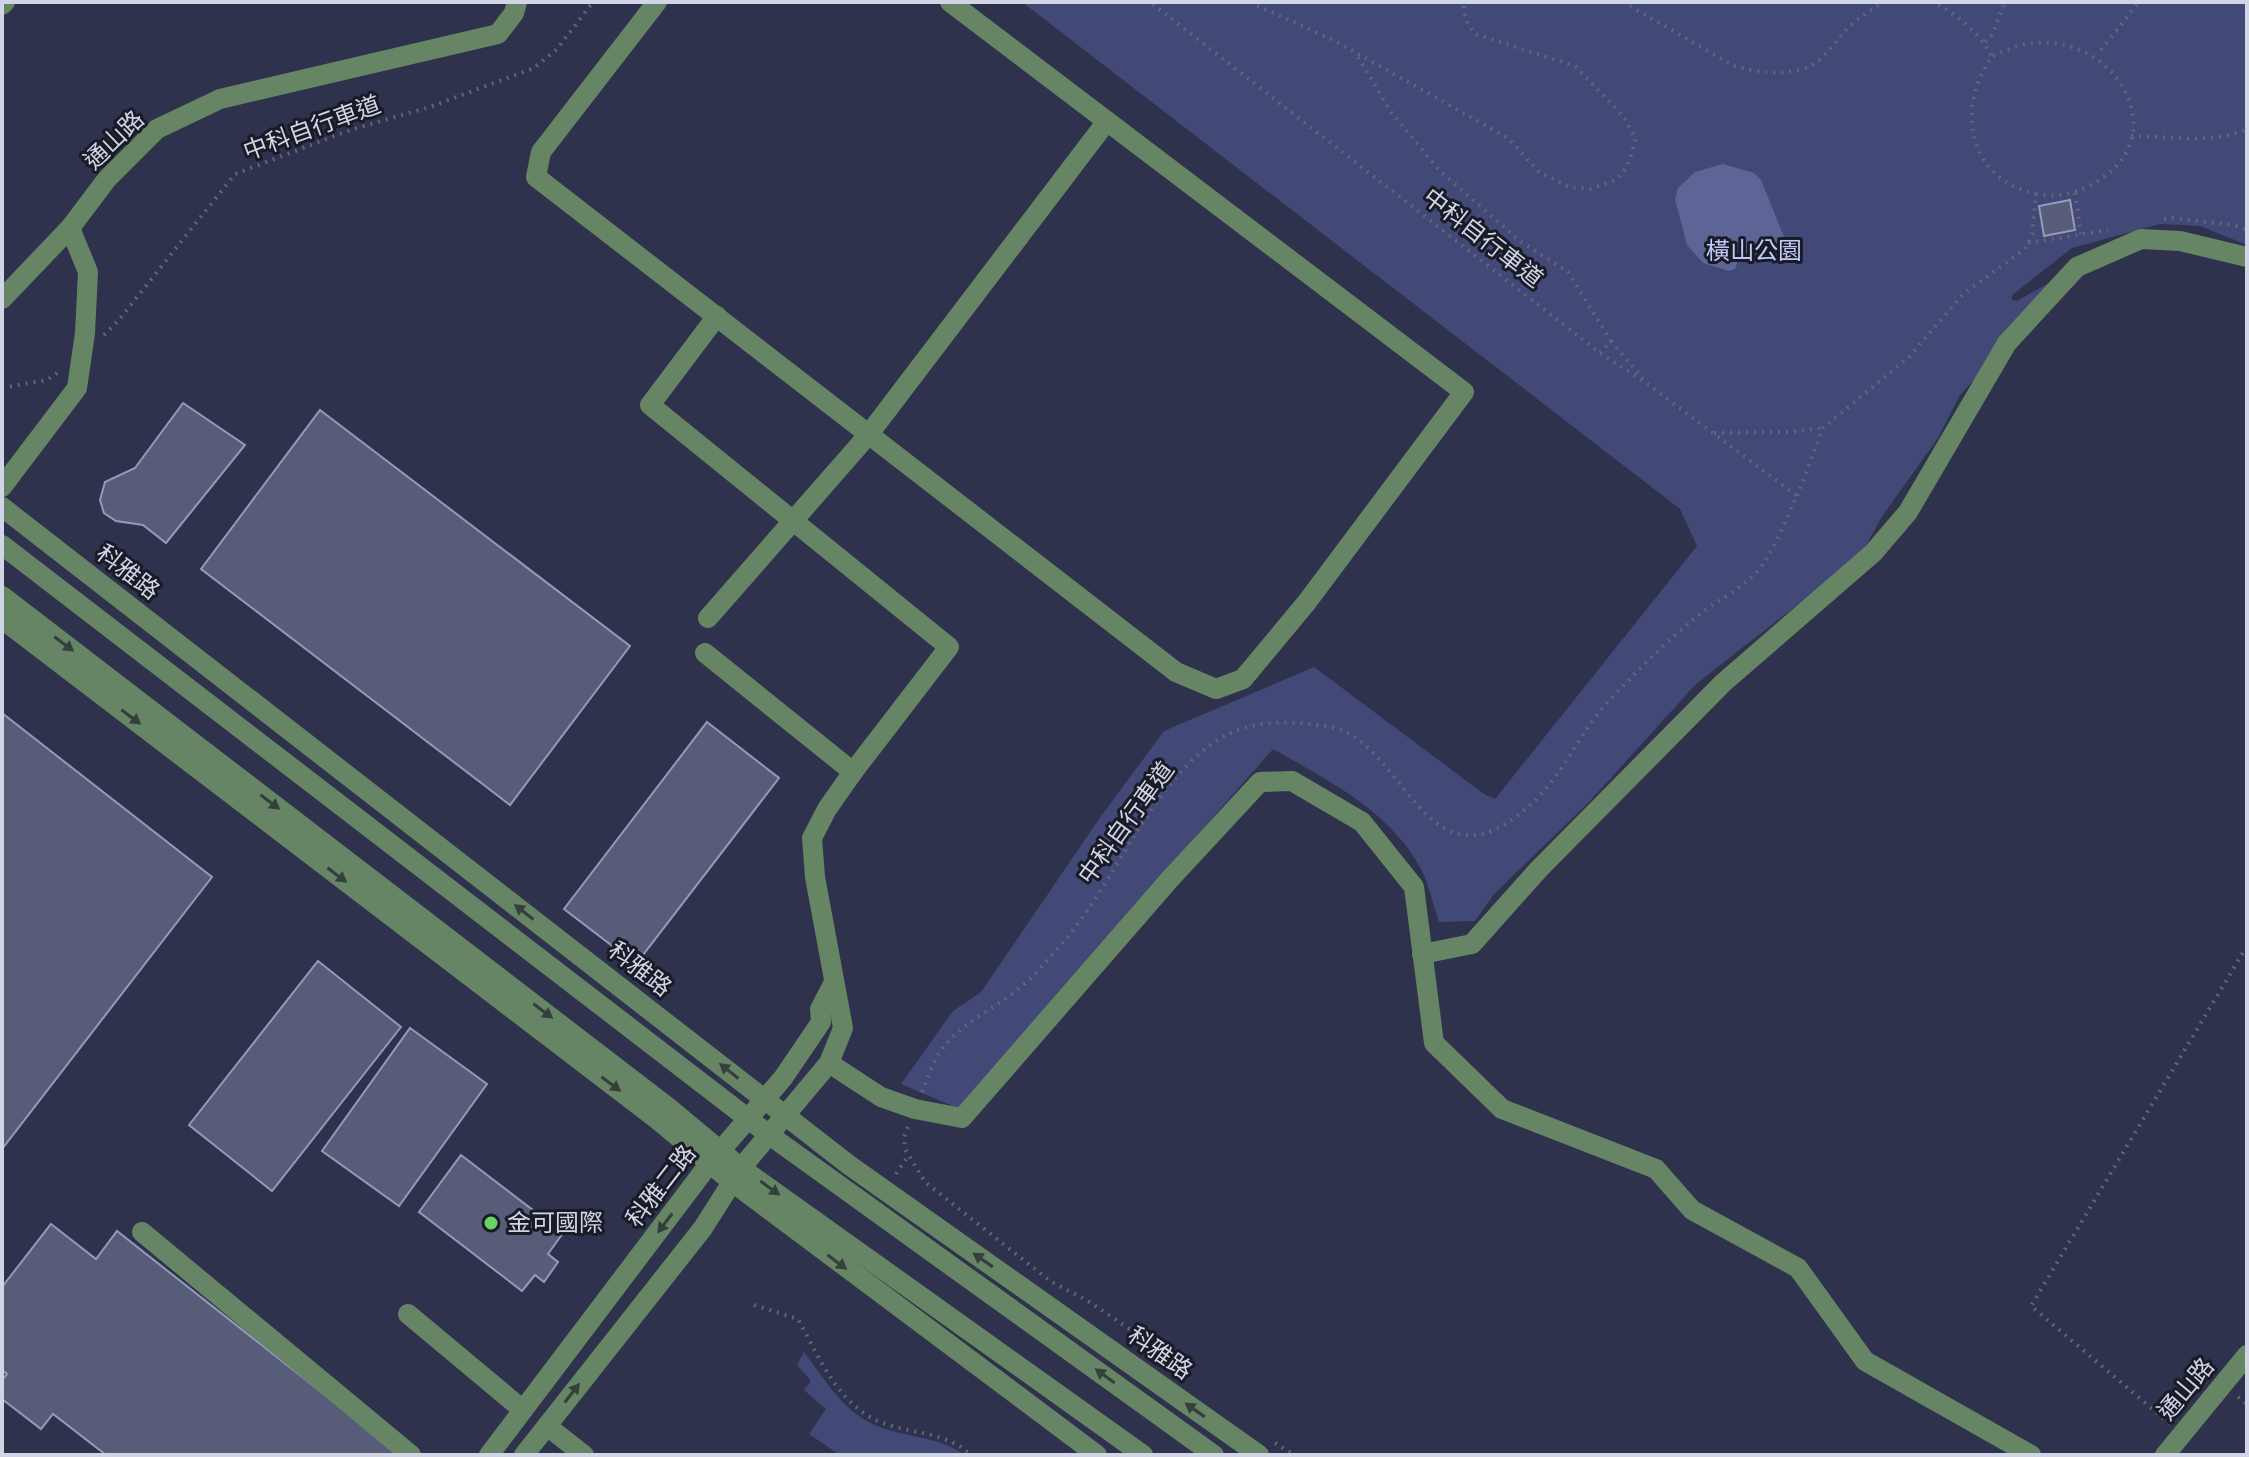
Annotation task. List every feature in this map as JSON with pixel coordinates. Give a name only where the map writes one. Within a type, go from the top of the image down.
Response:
[{"type":"street","name":"通山路","points":[[2,299],[70,228],[107,179],[157,129],[220,99],[498,34],[514,13],[517,2]]},
{"type":"street","points":[[657,2],[541,152],[536,177],[1176,672],[1216,689],[1243,679],[1307,602],[1464,392],[950,2]]},
{"type":"street","points":[[708,618],[869,434],[1107,121]]},
{"type":"street","points":[[2,487],[77,388],[88,272],[70,228]]},
{"type":"street","points":[[1422,954],[1472,944],[1539,869],[1723,683],[1873,553],[1908,512],[2007,343],[2077,267],[2141,239],[2180,241],[2247,257]]},
{"type":"street","points":[[717,316],[650,405],[793,521]]},
{"type":"street","name":"科雅路","points":[[2,507],[849,1165],[1266,1448]]},
{"type":"street","name":"科雅二路","points":[[524,1455],[703,1228],[736,1174],[829,1063],[843,1028],[815,877],[812,838],[827,809],[853,772],[949,647],[793,521]]},
{"type":"street","points":[[2,545],[768,1134],[1214,1455]]},
{"type":"street","points":[[2,596],[657,1098],[715,1158]]},
{"type":"street","points":[[2,619],[658,1120],[736,1174],[1097,1455]]},
{"type":"street","points":[[705,653],[853,772]]},
{"type":"street","points":[[829,1063],[881,1097],[915,1109],[962,1118],[1170,879],[1260,782],[1292,781],[1362,822],[1414,887],[1434,1043],[1502,1109],[1656,1169],[1692,1210],[1798,1268],[1865,1361],[2031,1455]]},
{"type":"street","name":"科雅二路","points":[[489,1455],[715,1158],[783,1078],[821,1022],[820,1009],[833,984]]},
{"type":"street","points":[[736,1174],[1143,1455]]},
{"type":"street","points":[[142,1232],[411,1455]]},
{"type":"street","points":[[408,1314],[523,1410]]},
{"type":"street","name":"通山路","points":[[2165,1455],[2247,1355]]},
{"type":"street","points":[[547,1426],[584,1455]]},
{"type":"path","name":"中科自行車道","points":[[2,388],[47,380],[82,356],[118,321],[235,174],[350,130],[443,103],[534,68],[557,49],[593,2]]},
{"type":"path","name":"中科自行車道","points":[[1150,2],[1600,353],[1646,383],[1797,496]]},
{"type":"path","points":[[1250,2],[1335,41],[1508,138],[1539,172],[1569,187],[1590,189],[1616,180],[1627,167],[1636,139],[1623,116],[1575,66],[1475,34],[1466,20],[1463,2]]},
{"type":"path","points":[[1623,2],[1734,66],[1766,71],[1802,69],[1819,61],[1848,28],[1883,2]]},
{"type":"path","points":[[1933,2],[1951,10],[1985,42],[1992,57]]},
{"type":"path","points":[[1950,2],[1951,10]]},
{"type":"path","points":[[1985,42],[1992,35],[2005,2]]},
{"type":"path","points":[[2101,50],[2139,2]]},
{"type":"path","points":[[2020,38],[1992,57],[1981,72],[1971,98],[1971,126],[1979,153],[1997,175],[2020,190],[2047,196],[2075,193],[2100,181],[2120,160],[2131,136],[2134,110],[2122,73]]},
{"type":"path","points":[[2096,45],[2108,56]]},
{"type":"path","points":[[1357,55],[1391,112],[1440,171],[1520,241],[1568,272],[1611,341],[1646,383]]},
{"type":"path","points":[[2131,136],[2208,138],[2247,129]]},
{"type":"path","points":[[2075,193],[2081,235]]},
{"type":"path","name":"中科自行車道","points":[[1178,1373],[1131,1330],[1088,1301],[1050,1281],[925,1182],[905,1149],[904,1137],[939,1053],[964,1026],[1020,989],[1067,937],[1162,796],[1217,740],[1243,728],[1267,723],[1335,727],[1360,739],[1429,816],[1445,828],[1464,835],[1488,833],[1513,820],[1540,796],[1573,754],[1594,719],[1631,677],[1702,612],[1737,589],[1763,565],[1797,496],[1823,428],[1909,357],[1963,294],[2025,249],[2032,234],[2036,194]]},
{"type":"path","points":[[1600,353],[1611,341]]},
{"type":"path","points":[[1712,433],[1789,432],[1823,428]]},
{"type":"path","points":[[2182,1434],[2031,1306],[2247,946]]},
{"type":"path","points":[[754,1305],[798,1319],[829,1379],[868,1415],[901,1428],[948,1438],[971,1455]]},
{"type":"path","points":[[1266,1448],[1294,1455]]},
{"type":"green space","name":"橫山公園","points":[[1022,2],[2247,2],[2247,245],[2200,226],[2160,224],[2072,248],[2012,295],[2012,300],[2017,301],[2077,267],[1960,395],[1938,438],[1881,518],[1861,555],[1696,684],[1590,801],[1494,894],[1475,921],[1439,922],[1421,869],[1392,830],[1356,799],[1273,749],[1111,933],[976,1101],[957,1108],[901,1084],[953,1011],[981,992],[1099,819],[1164,731],[1314,667],[1484,794],[1495,799],[1697,546],[1680,509]]},
{"type":"green space","points":[[804,1352],[847,1407],[870,1423],[935,1441],[965,1455],[840,1455],[809,1434],[826,1409],[804,1390],[811,1381],[797,1365]]},
{"type":"shaded area","points":[[1723,164],[1754,173],[1761,180],[1784,237],[1782,245],[1770,253],[1762,250],[1738,261],[1735,269],[1729,271],[1703,263],[1687,245],[1675,199],[1678,188],[1695,172]]},
{"type":"building","points":[[2070,200],[2075,230],[2044,236],[2039,206]]},
{"type":"building","points":[[183,403],[245,445],[166,543],[143,525],[116,521],[104,513],[100,500],[105,482],[135,468]]},
{"type":"building","points":[[320,410],[630,646],[510,805],[201,569]]},
{"type":"building","points":[[2,713],[212,877],[2,1149]]},
{"type":"building","points":[[707,722],[779,778],[636,964],[564,909]]},
{"type":"building","points":[[318,961],[401,1027],[272,1191],[189,1125]]},
{"type":"building","points":[[410,1028],[487,1084],[399,1206],[322,1151]]},
{"type":"building","name":"金可國際","points":[[461,1155],[563,1233],[548,1254],[558,1262],[544,1282],[535,1275],[522,1291],[419,1212]]},
{"type":"building","points":[[51,1224],[96,1259],[117,1231],[401,1455],[106,1455],[53,1414],[41,1429],[2,1399],[2,1380],[7,1374],[2,1370],[2,1287]]},
{"type":"place","name":"金可國際","points":[[491,1223]]}]
